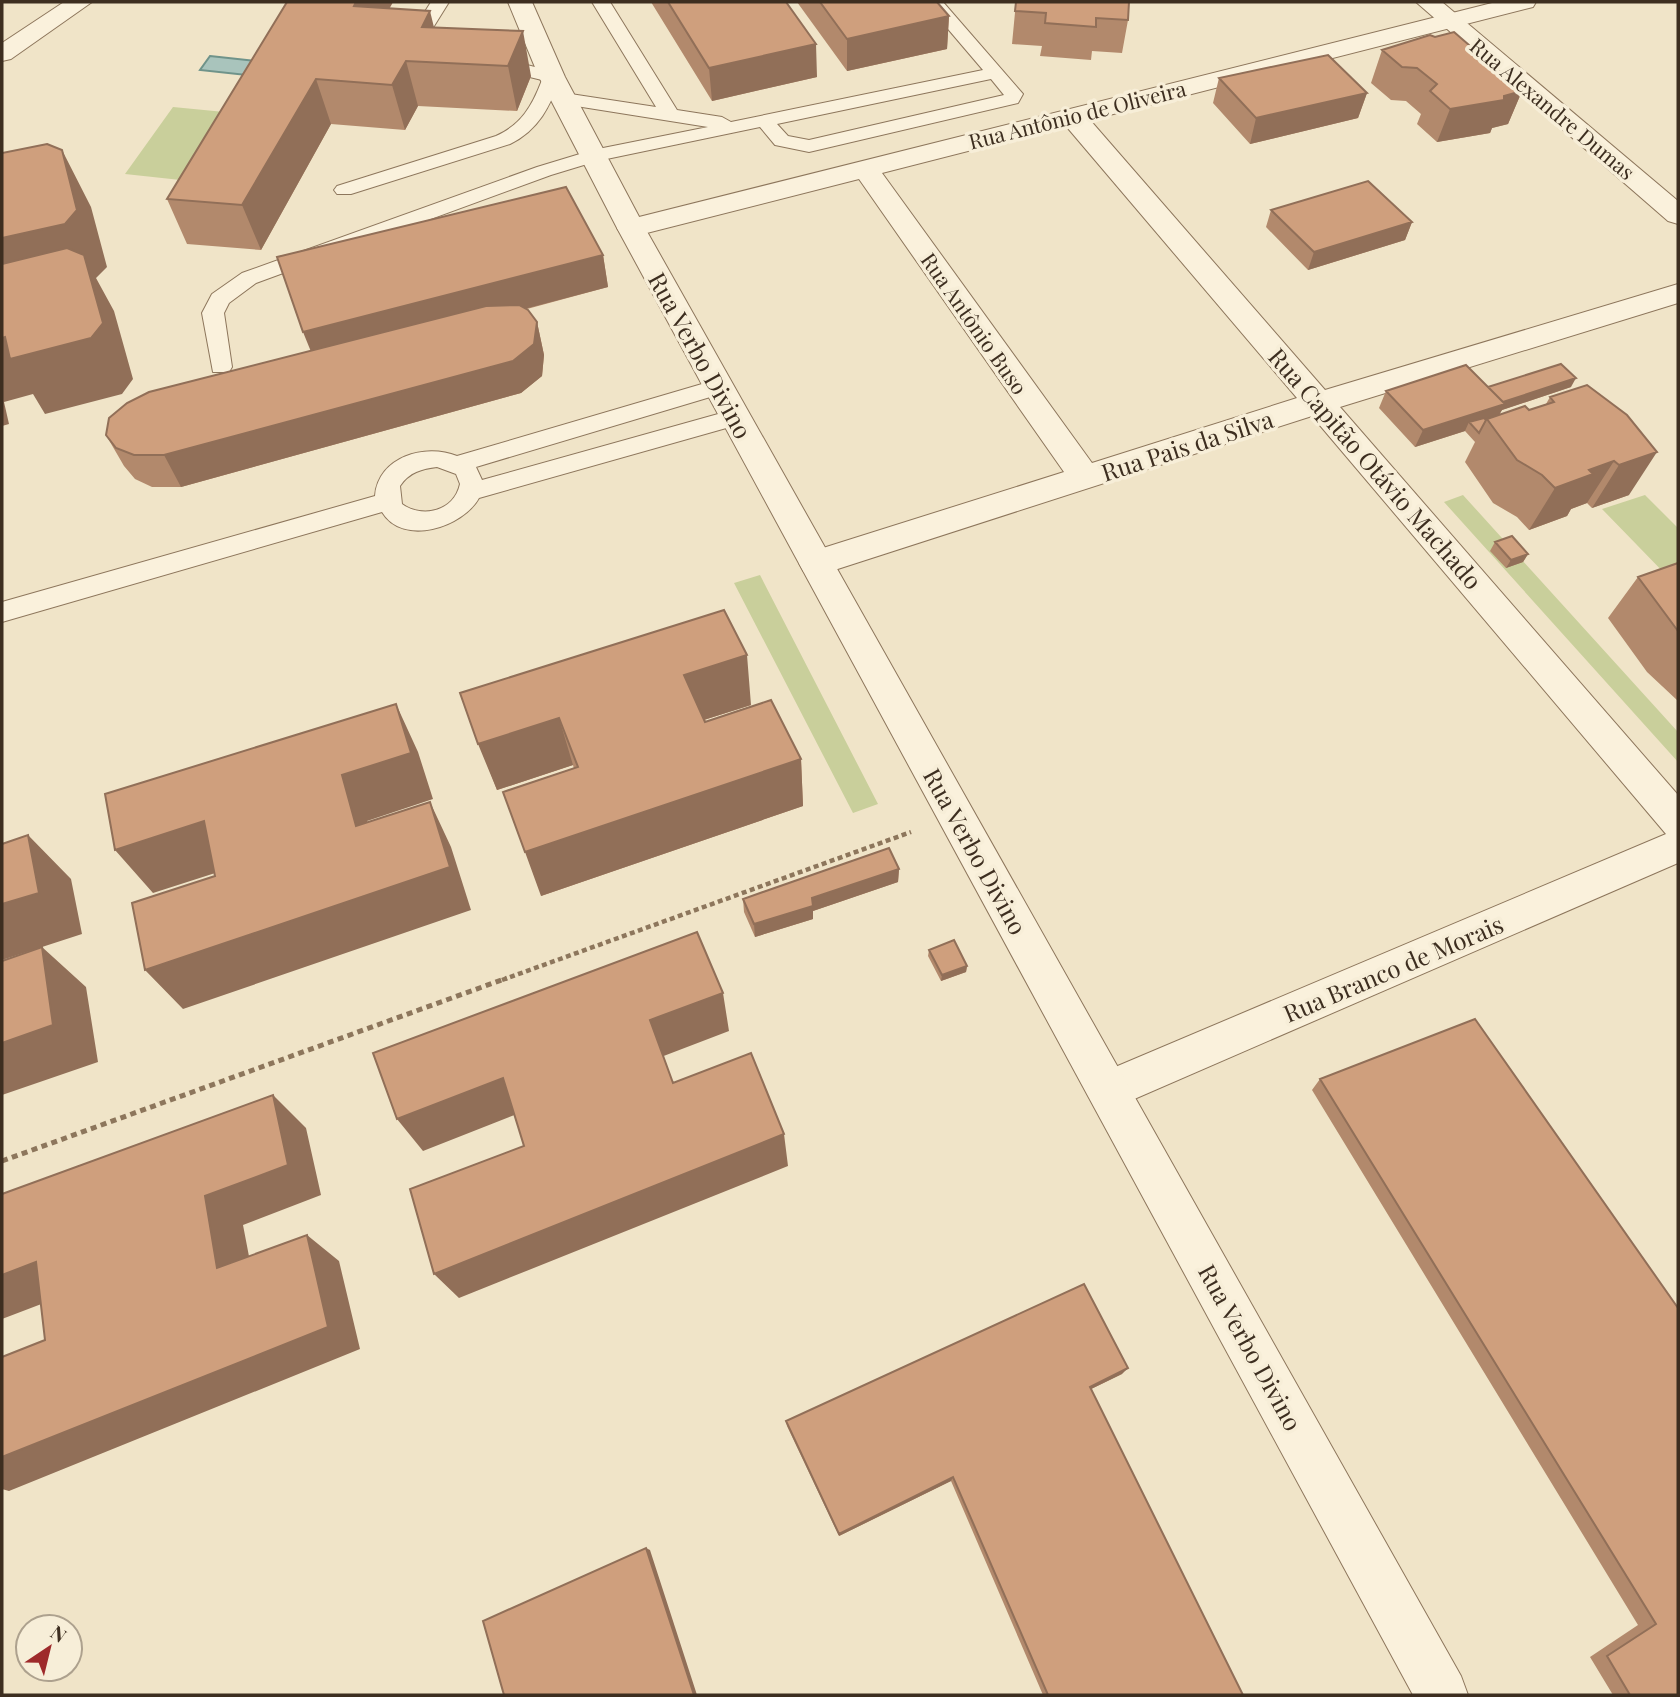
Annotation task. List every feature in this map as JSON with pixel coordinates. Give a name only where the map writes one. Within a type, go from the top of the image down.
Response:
[{"type":"street","points":[[2,54],[80,2]]},
{"type":"street","name":"Rua Verbo Divino","points":[[520,2],[563,98],[631,228],[1443,1695]]},
{"type":"street","name":"Rua Alexandre Dumas","points":[[1428,2],[1678,215]]},
{"type":"street","name":"Rua Antônio de Oliveira","points":[[631,228],[1524,2]]},
{"type":"street","name":"Rua Capitão Otávio Machado","points":[[1072,116],[1678,822]]},
{"type":"street","name":"Rua Antônio Buso","points":[[865,168],[1085,477]]},
{"type":"street","name":"Rua Pais da Silva","points":[[816,563],[1319,403],[1678,293]]},
{"type":"street","name":"Rua Branco de Morais","points":[[1108,1090],[1678,846]]},
{"type":"lane","points":[[434,47],[416,40],[440,2]]},
{"type":"lane","points":[[601,2],[670,115]]},
{"type":"lane","points":[[765,121],[782,141],[809,146],[1011,99],[1014,94],[934,2]]},
{"type":"lane","points":[[474,57],[563,98],[739,126]]},
{"type":"lane","points":[[220,368],[213,313],[216,305],[249,278],[544,171],[593,156],[995,73]]},
{"type":"lane","points":[[344,190],[519,134],[538,111],[563,98]]},
{"type":"lane","points":[[519,107],[538,111],[563,98]]},
{"type":"lane","points":[[458,464],[727,402]]},
{"type":"lane","points":[[471,492],[470,476],[458,464],[439,458],[407,466],[391,478],[385,494],[386,502],[398,515],[430,520],[451,513],[471,492],[727,402]]},
{"type":"lane","points":[[2,612],[386,502]]},
{"type":"path","points":[[2,1161],[911,832]]},
{"type":"green space","points":[[173,107],[245,114],[199,182],[125,174]]},
{"type":"green space","points":[[1463,495],[1678,732],[1678,762],[1444,502]]},
{"type":"green space","points":[[1645,495],[1678,528],[1678,578],[1671,580],[1602,509]]},
{"type":"green space","points":[[760,575],[878,804],[853,813],[734,583]]},
{"type":"water","points":[[210,56],[275,63],[265,77],[200,70]]},
{"type":"building","points":[[287,2],[356,2],[354,6],[430,11],[422,27],[523,31],[508,66],[406,61],[392,85],[316,79],[242,205],[167,199]]},
{"type":"building","points":[[668,2],[786,2],[816,44],[709,68]]},
{"type":"building","points":[[820,2],[937,2],[949,16],[847,39]]},
{"type":"building","points":[[1016,2],[1129,2],[1128,20],[1096,18],[1096,27],[1045,23],[1046,13],[1015,11]]},
{"type":"building","points":[[1454,32],[1522,91],[1504,96],[1504,100],[1450,109],[1430,91],[1437,84],[1417,68],[1402,67],[1382,50],[1430,35],[1435,37]]},
{"type":"building","points":[[1328,55],[1367,93],[1256,118],[1219,78]]},
{"type":"building","points":[[47,144],[62,150],[77,210],[65,224],[2,238],[2,153]]},
{"type":"building","points":[[1368,181],[1412,222],[1314,252],[1271,210]]},
{"type":"building","points":[[566,187],[603,255],[303,332],[277,257]]},
{"type":"building","points":[[67,248],[84,255],[103,323],[91,338],[10,359],[5,337],[2,338],[2,264]]},
{"type":"building","points":[[519,305],[528,310],[537,322],[534,344],[513,361],[164,455],[134,455],[116,448],[106,435],[109,418],[127,403],[149,392],[486,306]]},
{"type":"building","points":[[1561,364],[1576,378],[1503,402],[1488,387]]},
{"type":"building","points":[[1466,365],[1505,404],[1423,430],[1386,391]]},
{"type":"building","points":[[1587,385],[1627,415],[1657,452],[1619,465],[1614,461],[1589,470],[1593,474],[1555,488],[1542,475],[1517,460],[1487,419],[1525,406],[1529,410],[1554,402],[1550,397]]},
{"type":"building","points":[[1484,418],[1486,420],[1479,433],[1469,422]]},
{"type":"building","points":[[1512,536],[1528,554],[1511,560],[1495,542]]},
{"type":"building","points":[[1678,563],[1678,631],[1638,577]]},
{"type":"building","points":[[724,610],[747,655],[684,675],[705,722],[771,700],[801,759],[525,852],[503,792],[578,767],[559,718],[478,744],[460,693]]},
{"type":"building","points":[[396,704],[411,753],[342,775],[356,826],[430,802],[450,867],[145,970],[132,903],[215,876],[204,821],[115,850],[105,794]]},
{"type":"building","points":[[28,835],[39,893],[2,904],[2,844]]},
{"type":"building","points":[[889,848],[899,869],[812,898],[813,906],[754,924],[743,899]]},
{"type":"building","points":[[697,932],[723,993],[650,1020],[673,1083],[751,1053],[784,1134],[434,1274],[410,1189],[524,1146],[503,1078],[397,1119],[373,1053]]},
{"type":"building","points":[[954,940],[967,966],[942,975],[929,950]]},
{"type":"building","points":[[42,947],[53,1025],[2,1043],[2,961]]},
{"type":"building","points":[[1475,1019],[1678,1308],[1678,1695],[1630,1695],[1607,1656],[1656,1624],[1320,1079]]},
{"type":"building","points":[[273,1095],[288,1165],[205,1196],[217,1268],[307,1235],[328,1327],[2,1457],[2,1357],[45,1340],[36,1262],[2,1275],[2,1194]]},
{"type":"building","points":[[1084,1284],[1128,1368],[1090,1387],[1243,1695],[1048,1695],[953,1477],[839,1534],[786,1421]]},
{"type":"building","points":[[646,1548],[694,1695],[504,1695],[483,1621]]}]
